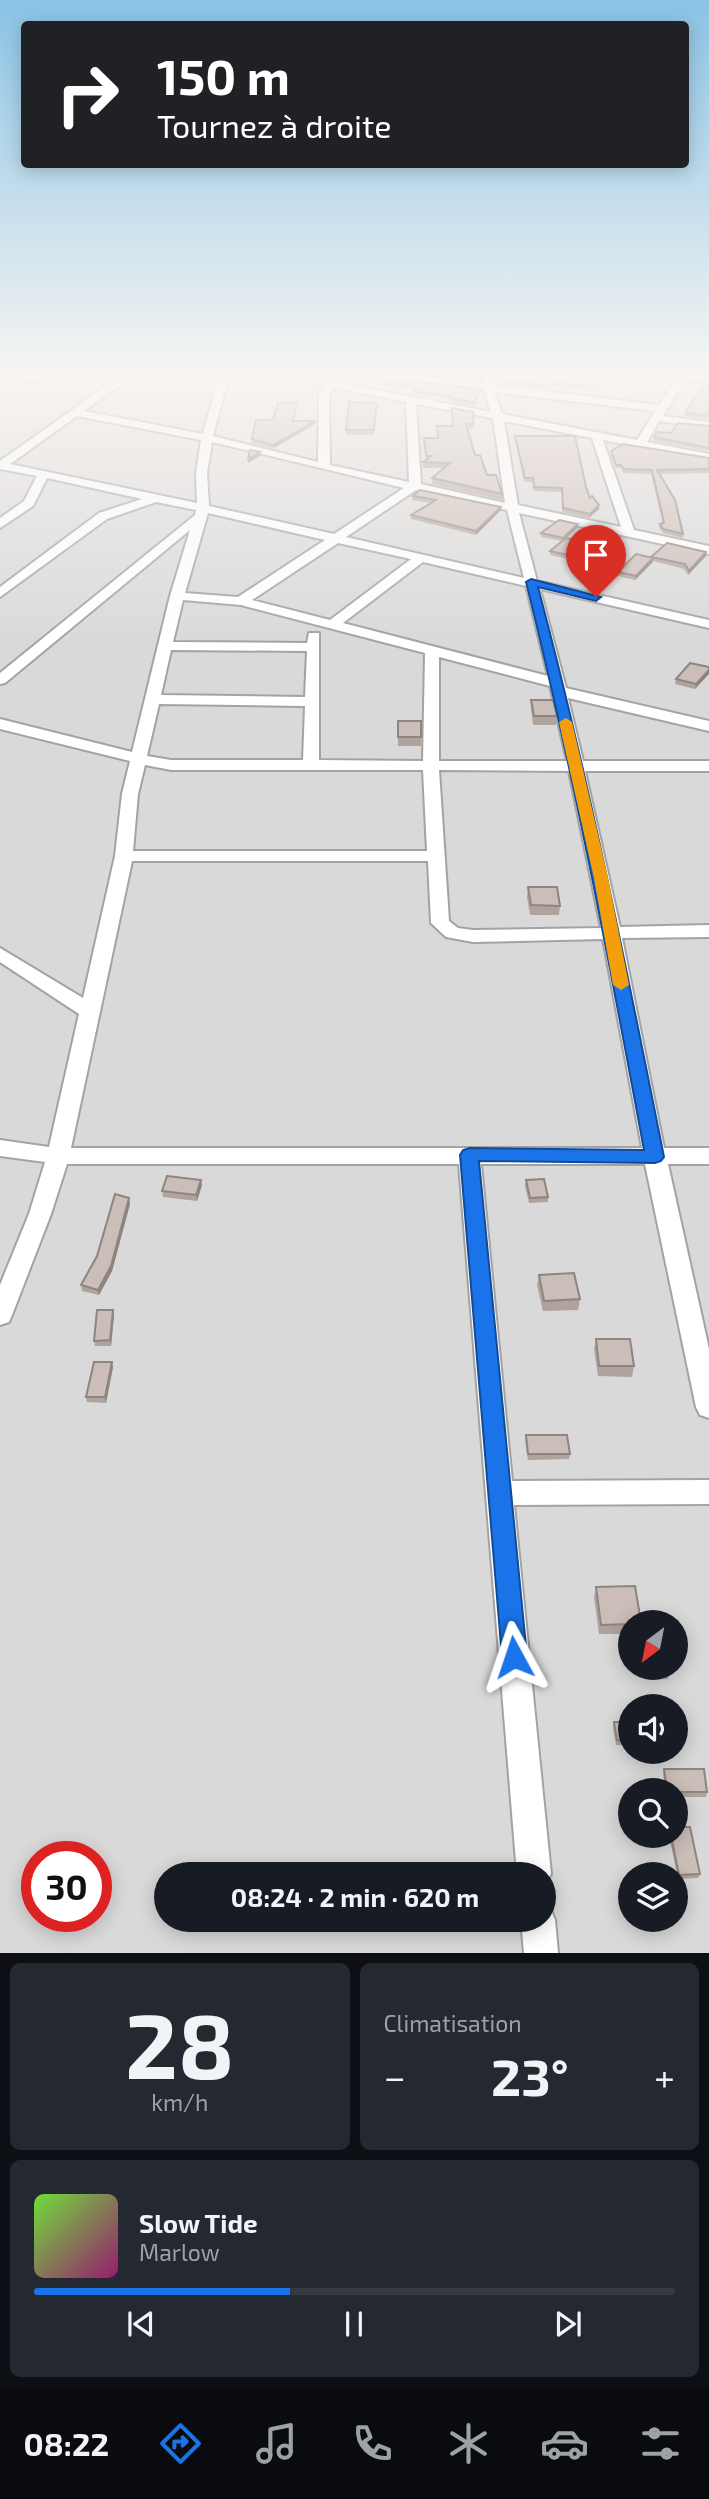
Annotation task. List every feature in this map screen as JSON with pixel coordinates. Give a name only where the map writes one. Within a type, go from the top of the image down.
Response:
[{"type":"street","points":[[0,1315],[40,1214],[58,1156],[124,856],[130,794],[177,596],[201,513],[199,485],[203,462]]},
{"type":"street","points":[[304,462],[709,550]]},
{"type":"street","points":[[324,462],[324,467]]},
{"type":"street","points":[[414,462],[415,486]]},
{"type":"street","points":[[505,462],[512,507],[558,687],[612,931],[655,1157],[709,1408]]},
{"type":"street","points":[[605,462],[629,533]]},
{"type":"street","points":[[0,465],[153,498],[201,513],[337,539],[706,619]]},
{"type":"street","points":[[0,524],[29,503],[44,474]]},
{"type":"street","points":[[241,601],[415,486]]},
{"type":"street","points":[[0,593],[103,516],[153,498]]},
{"type":"street","points":[[0,680],[201,513]]},
{"type":"street","points":[[331,626],[421,558]]},
{"type":"street","points":[[177,596],[241,601],[709,726]]},
{"type":"street","points":[[311,765],[315,621]]},
{"type":"street","points":[[165,646],[313,647]]},
{"type":"street","points":[[432,652],[431,766],[440,923],[453,933],[473,936],[709,930]]},
{"type":"street","points":[[152,699],[312,702]]},
{"type":"street","points":[[0,724],[172,765],[709,766]]},
{"type":"street","points":[[124,856],[437,856]]},
{"type":"street","points":[[0,954],[90,1012]]},
{"type":"street","points":[[0,1149],[58,1156],[709,1156]]},
{"type":"street","points":[[470,1155],[533,1862]]},
{"type":"street","points":[[500,1493],[709,1492]]},
{"type":"street","points":[[539,1932],[541,1953]]},
{"type":"shaded area","points":[[0,462],[709,462],[709,1953],[0,1953]]},
{"type":"building","points":[[427,462],[482,462],[487,475],[496,475],[502,494],[432,478],[450,463]]},
{"type":"building","points":[[521,462],[581,462],[590,498],[592,496],[599,505],[590,514],[563,508],[562,488],[534,487],[533,478],[525,478]]},
{"type":"building","points":[[615,462],[709,462],[709,469],[657,470],[675,500],[683,534],[663,529],[660,524],[664,523],[652,470],[624,469],[621,465],[616,465]]},
{"type":"building","points":[[420,490],[501,507],[476,531],[411,515],[436,500],[413,496]]},
{"type":"building","points":[[559,520],[578,524],[563,538],[541,533]]},
{"type":"building","points":[[566,538],[592,544],[577,557],[550,551]]},
{"type":"building","points":[[667,543],[706,552],[689,571],[685,564],[651,557]]},
{"type":"building","points":[[636,554],[653,558],[636,576],[618,572]]},
{"type":"building","points":[[690,663],[709,667],[696,684],[676,679]]},
{"type":"building","points":[[531,700],[553,700],[557,716],[534,716]]},
{"type":"building","points":[[398,721],[421,721],[421,737],[398,737]]},
{"type":"building","points":[[528,887],[557,887],[560,906],[531,905]]},
{"type":"building","points":[[167,1176],[201,1180],[196,1195],[162,1191]]},
{"type":"building","points":[[544,1179],[548,1197],[530,1198],[526,1180]]},
{"type":"building","points":[[115,1194],[129,1198],[111,1266],[98,1290],[81,1285],[97,1256]]},
{"type":"building","points":[[574,1273],[580,1299],[544,1301],[539,1275]]},
{"type":"building","points":[[97,1310],[113,1310],[110,1340],[94,1341]]},
{"type":"building","points":[[596,1339],[630,1339],[634,1366],[599,1366]]},
{"type":"building","points":[[94,1362],[112,1362],[105,1397],[86,1397]]},
{"type":"building","points":[[526,1435],[567,1435],[570,1454],[528,1454]]},
{"type":"building","points":[[635,1586],[639,1610],[618,1610],[618,1624],[601,1625],[596,1587]]},
{"type":"building","points":[[614,1722],[618,1722],[617,1740]]},
{"type":"building","points":[[664,1769],[704,1769],[707,1792],[688,1792],[688,1778],[665,1778]]},
{"type":"building","points":[[690,1827],[700,1874],[688,1875],[688,1862],[676,1862],[673,1848],[688,1848]]},
{"type":"slow traffic","points":[[566,722],[601,878],[621,985]]},
{"type":"route","points":[[514,1657],[470,1155],[655,1157],[601,878],[559,691],[531,582],[596,597]]}]
